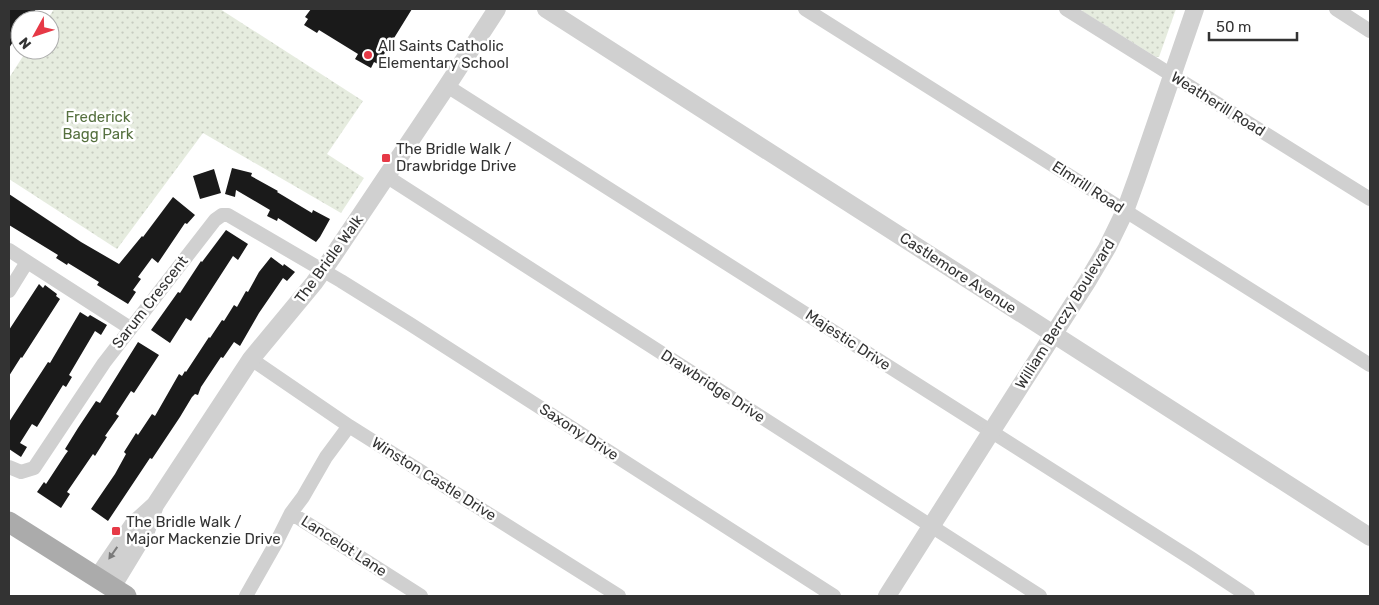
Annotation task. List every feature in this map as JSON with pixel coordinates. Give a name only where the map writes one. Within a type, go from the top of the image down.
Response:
[{"type":"main road","points":[[9,522],[112,587]]},
{"type":"street","name":"The Bridle Walk","points":[[112,587],[133,525],[155,505],[251,359],[323,270],[447,86],[496,9]]},
{"type":"street","name":"Castlemore Avenue","points":[[546,9],[1370,537]]},
{"type":"street","name":"Elmrill Road","points":[[805,9],[1370,365]]},
{"type":"street","name":"Weatherill Road","points":[[1066,9],[1370,199]]},
{"type":"street","name":"William Berczy Boulevard","points":[[887,596],[1107,248],[1125,210],[1196,9]]},
{"type":"street","points":[[1336,9],[1370,30]]},
{"type":"street","name":"Majestic Drive","points":[[447,86],[1248,596]]},
{"type":"street","name":"Drawbridge Drive","points":[[386,176],[1040,596]]},
{"type":"street","name":"Sarum Crescent","points":[[9,467],[21,472],[34,468],[85,389],[130,328],[210,226],[222,215],[234,218],[323,270]]},
{"type":"street","points":[[9,250],[130,328]]},
{"type":"street","points":[[9,291],[27,262]]},
{"type":"street","name":"Saxony Drive","points":[[323,270],[834,596]]},
{"type":"street","name":"Winston Castle Drive","points":[[251,359],[349,426],[619,596]]},
{"type":"street","points":[[246,596],[291,513],[303,497],[326,457],[349,426]]},
{"type":"street","name":"Lancelot Lane","points":[[291,513],[421,596]]},
{"type":"green space","name":"Frederick Bagg Park","points":[[220,9],[363,101],[327,154],[364,178],[341,213],[203,133],[117,249],[9,179],[9,78],[21,60],[60,60],[60,10],[53,10]]},
{"type":"green space","points":[[1083,9],[1176,9],[1159,57],[1156,57],[1082,11]]},
{"type":"building","points":[[9,9],[36,9],[10,10],[9,48]]},
{"type":"building","points":[[311,9],[412,9],[378,64],[374,62],[371,68],[355,59],[358,54],[319,30],[317,33],[304,25],[308,19],[305,17]]},
{"type":"building","points":[[232,168],[252,173],[251,176],[312,213],[313,210],[330,219],[316,242],[278,218],[277,221],[267,216],[270,210],[236,190],[235,197],[225,194]]},
{"type":"building","points":[[214,169],[221,193],[200,199],[193,176]]},
{"type":"building","points":[[9,194],[81,242],[119,264],[143,237],[173,197],[195,215],[187,224],[185,223],[158,263],[152,258],[138,277],[141,279],[133,290],[136,292],[128,304],[97,285],[99,282],[68,263],[67,265],[56,258],[58,255],[9,225]]},
{"type":"building","points":[[226,230],[248,244],[238,260],[233,256],[191,321],[186,318],[170,343],[151,330]]},
{"type":"building","points":[[271,257],[295,272],[287,281],[283,278],[259,313],[240,346],[234,342],[223,358],[221,357],[201,387],[198,395],[195,394],[192,397],[152,459],[150,458],[108,521],[91,509],[115,474],[126,454],[124,452],[136,433],[138,435],[152,414],[155,416],[179,374],[182,376],[186,372],[222,320],[224,321],[234,305],[237,307],[246,291],[248,292],[259,272]]},
{"type":"building","points":[[39,284],[43,288],[45,285],[57,294],[56,296],[60,299],[9,376],[9,330]]},
{"type":"building","points":[[80,312],[88,317],[90,315],[107,325],[101,335],[95,331],[69,375],[72,377],[66,387],[63,385],[37,427],[32,424],[20,443],[27,447],[21,457],[9,449],[9,422],[48,362],[50,363]]},
{"type":"building","points":[[138,342],[159,355],[134,393],[131,391],[116,414],[119,416],[105,436],[107,437],[67,492],[70,494],[61,508],[37,492],[44,482],[46,484],[68,451],[65,449],[78,428],[96,401],[100,403]]},
{"type":"place","name":"All Saints Catholic Elementary School","points":[[368,55]]},
{"type":"place","name":"The Bridle Walk / Drawbridge Drive","points":[[386,158]]},
{"type":"place","name":"The Bridle Walk / Major Mackenzie Drive","points":[[116,531]]}]
